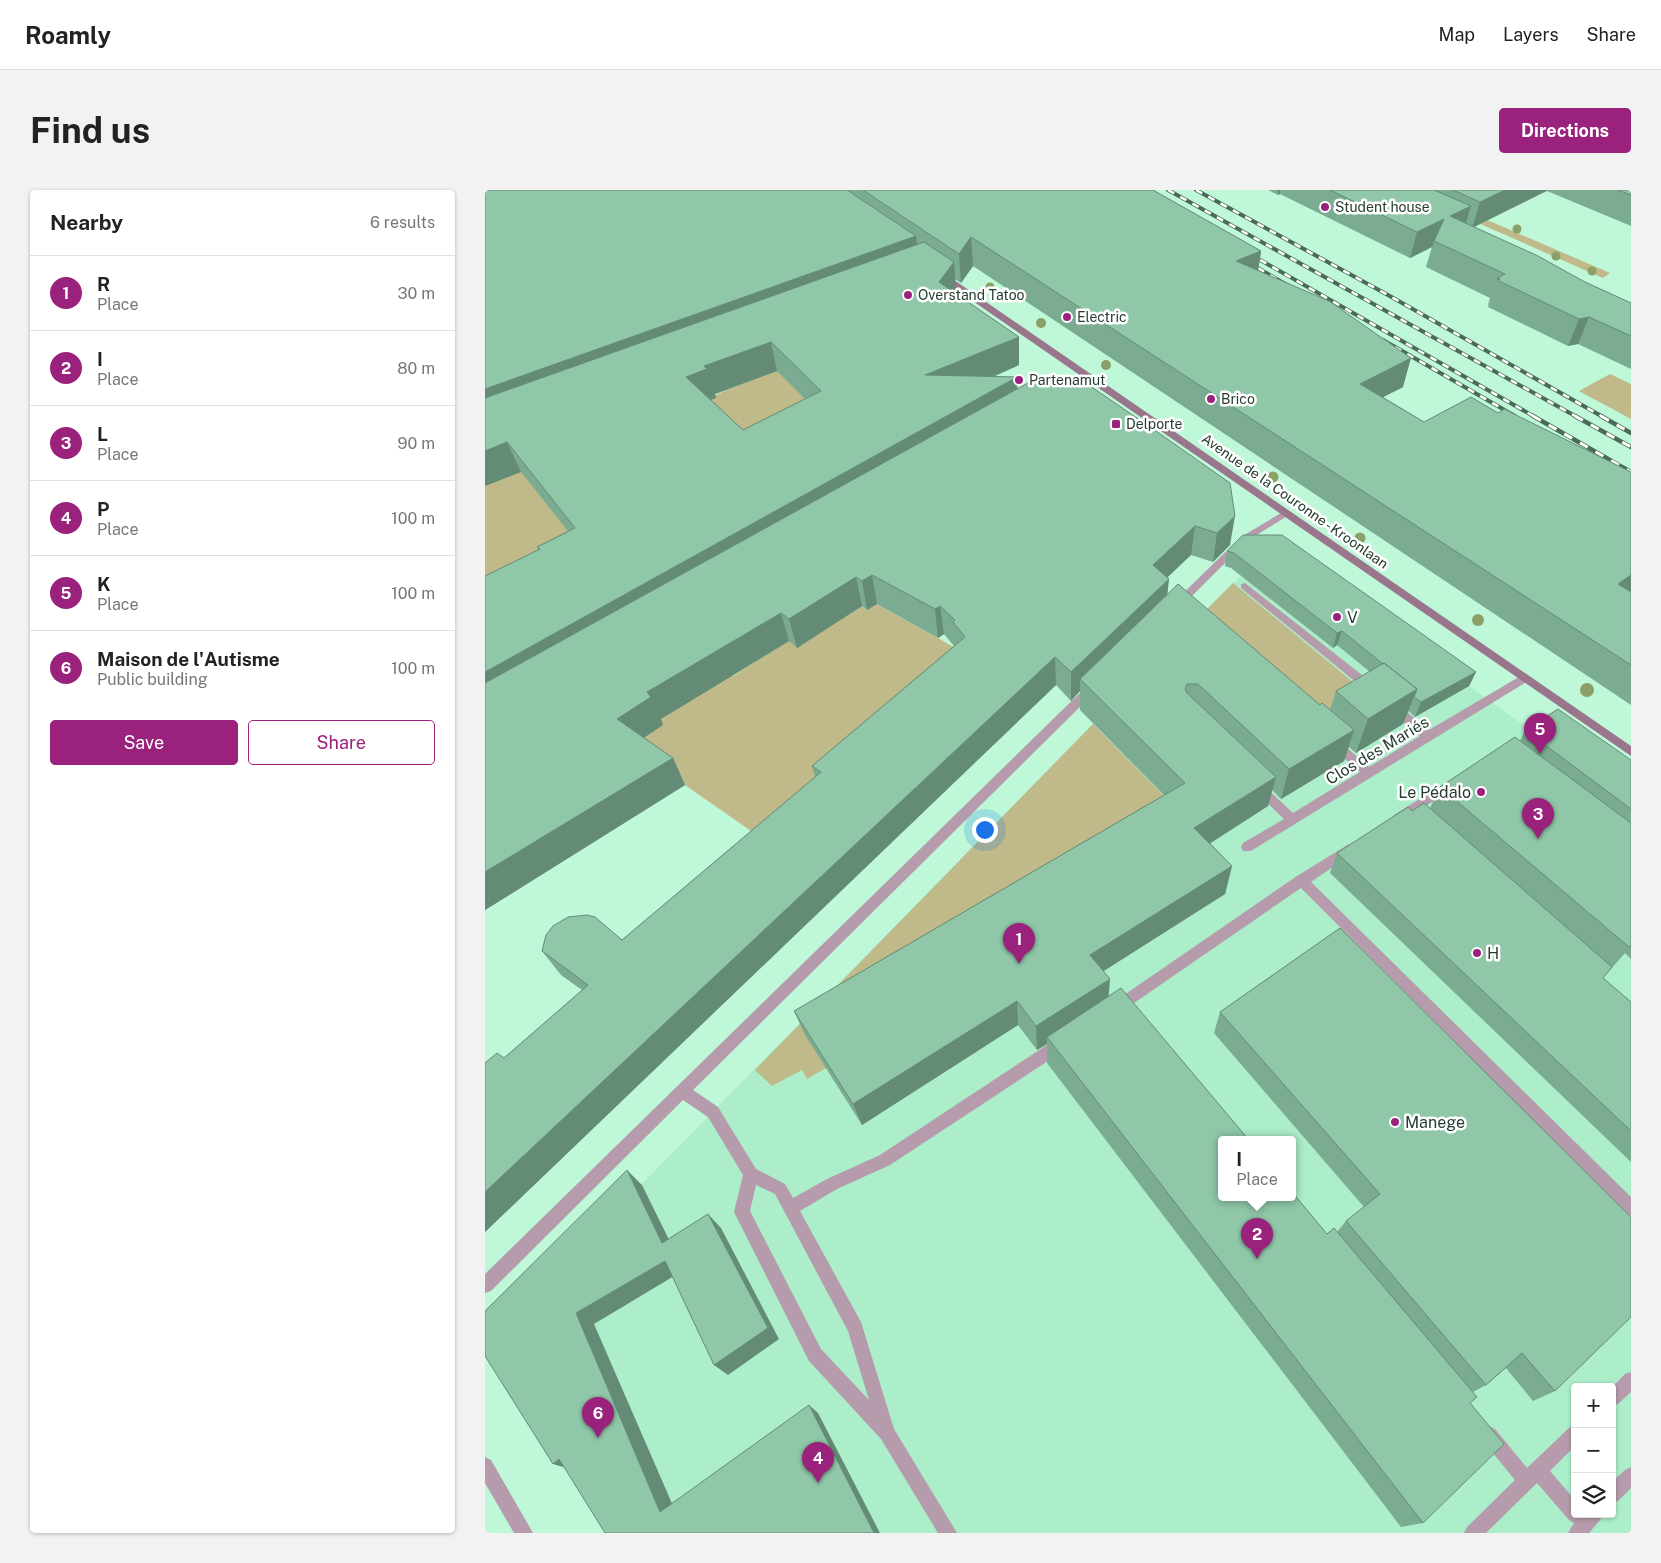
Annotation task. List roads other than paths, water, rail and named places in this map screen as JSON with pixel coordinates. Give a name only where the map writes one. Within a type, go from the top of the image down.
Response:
[{"type":"main road","name":"Avenue de la Couronne - Kroonlaan","points":[[936,272],[1083,378],[1286,513],[1631,752]]},
{"type":"street","points":[[1166,616],[1244,539],[1286,513]]},
{"type":"street","points":[[1245,586],[1430,737]]},
{"type":"street","name":"Clos des Mariés","points":[[1247,847],[1430,737],[1523,678]]},
{"type":"street","points":[[485,1285],[1102,679]]},
{"type":"street","points":[[1323,733],[1369,773]]},
{"type":"street","points":[[1387,825],[1415,813],[1465,775]]},
{"type":"street","points":[[1251,780],[1293,820]]},
{"type":"street","points":[[1101,1018],[1301,880],[1364,840]]},
{"type":"street","points":[[1301,880],[1631,1208]]},
{"type":"street","points":[[1125,1002],[1138,1016]]},
{"type":"street","points":[[790,1208],[833,1184],[885,1160],[1069,1039]]},
{"type":"street","points":[[682,1091],[713,1112],[751,1174],[780,1189],[855,1328],[887,1434]]},
{"type":"street","points":[[751,1174],[742,1212],[815,1355],[887,1434],[948,1533]]},
{"type":"street","points":[[1616,1394],[1631,1380]]},
{"type":"street","points":[[1475,1419],[1583,1522]]},
{"type":"street","points":[[1473,1533],[1571,1438]]},
{"type":"street","points":[[485,1466],[524,1533]]},
{"type":"street","points":[[1616,1492],[1631,1476]]},
{"type":"railway","points":[[1168,190],[1577,417]]},
{"type":"railway","points":[[1196,190],[1388,295],[1603,417]]},
{"type":"railway","points":[[1248,253],[1535,417]]},
{"type":"railway","points":[[1246,261],[1287,285]]},
{"type":"railway","points":[[1383,340],[1515,416]]},
{"type":"railway","points":[[1533,416],[1631,472]]},
{"type":"railway","points":[[1575,416],[1631,447]]},
{"type":"railway","points":[[1601,416],[1631,433]]},
{"type":"place","name":"Student house","points":[[1325,207]]},
{"type":"place","name":"Overstand Tatoo","points":[[908,295]]},
{"type":"place","name":"Electric","points":[[1067,317]]},
{"type":"place","name":"Partenamut","points":[[1019,380]]},
{"type":"place","name":"Brico","points":[[1211,399]]},
{"type":"place","name":"Delporte","points":[[1116,424]]},
{"type":"place","name":"V","points":[[1337,617]]},
{"type":"place","name":"K","points":[[1540,754]]},
{"type":"place","name":"Le Pédalo","points":[[1481,792]]},
{"type":"place","name":"L","points":[[1538,839]]},
{"type":"place","name":"H","points":[[1477,953]]},
{"type":"place","name":"R","points":[[1019,964]]},
{"type":"place","name":"Manege","points":[[1395,1122]]},
{"type":"place","name":"I","points":[[1257,1259]]},
{"type":"place","name":"Maison de l'Autisme","points":[[598,1438]]},
{"type":"place","name":"P","points":[[818,1483]]}]
